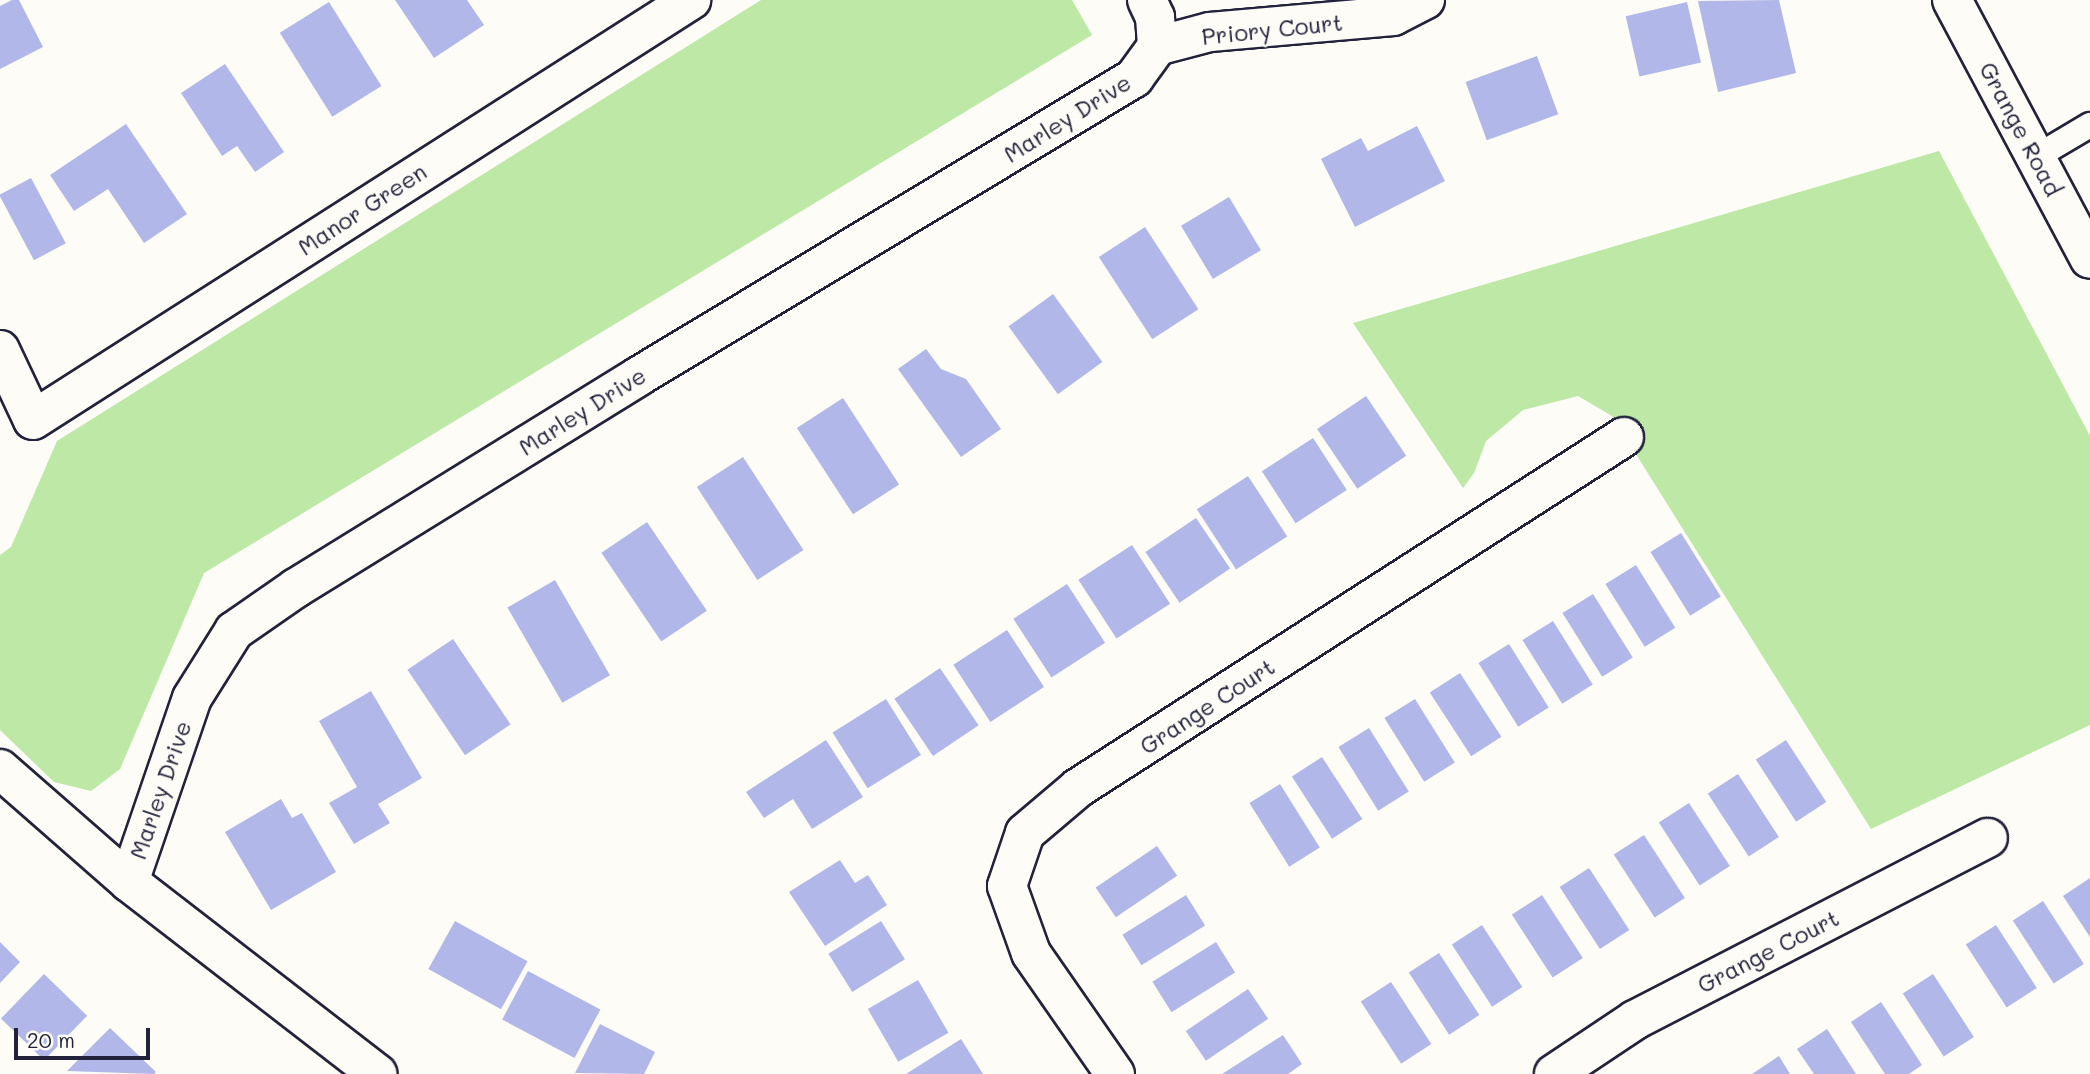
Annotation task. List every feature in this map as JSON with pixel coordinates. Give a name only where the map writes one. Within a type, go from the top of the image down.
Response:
[{"type":"street","name":"Manor Green","points":[[0,350],[33,420],[691,0]]},
{"type":"street","points":[[1147,0],[1155,17],[1157,46]]},
{"type":"street","name":"Priory Court","points":[[1157,46],[1210,32],[1393,16],[1425,0]]},
{"type":"street","name":"Grange Road","points":[[1952,0],[2090,259]]},
{"type":"street","name":"Marley Drive","points":[[129,881],[192,698],[234,631],[296,588],[639,376],[1134,78],[1157,46]]},
{"type":"street","name":"Grange Court","points":[[1115,1074],[1031,953],[1007,887],[1025,833],[1078,788],[1624,436]]},
{"type":"street","name":"Marley Drive","points":[[0,769],[129,881],[377,1074]]},
{"type":"street","name":"Grange Court","points":[[1554,1074],[1635,1020],[1988,838]]},
{"type":"lane","points":[[2036,157],[2090,125]]},
{"type":"green space","points":[[761,0],[1072,0],[1092,35],[204,573],[120,769],[91,791],[54,782],[0,730],[0,555],[11,547],[57,441]]},
{"type":"green space","points":[[1939,151],[2090,436],[2090,725],[1871,829],[1612,416],[1578,396],[1523,410],[1486,441],[1474,473],[1463,488],[1353,323]]},
{"type":"building","points":[[12,0],[19,0],[43,47],[0,69],[0,6]]},
{"type":"building","points":[[395,0],[467,0],[484,25],[434,58]]},
{"type":"building","points":[[1779,0],[1796,73],[1718,92],[1698,1]]},
{"type":"building","points":[[329,2],[381,86],[332,117],[280,33]]},
{"type":"building","points":[[1687,2],[1701,62],[1640,77],[1626,16]]},
{"type":"building","points":[[1537,56],[1558,114],[1487,140],[1466,82]]},
{"type":"building","points":[[225,64],[284,152],[255,172],[237,146],[222,156],[181,93]]},
{"type":"building","points":[[126,124],[187,214],[144,243],[108,189],[74,211],[50,175]]},
{"type":"building","points":[[1417,126],[1445,181],[1355,227],[1321,159],[1361,138],[1368,151]]},
{"type":"building","points":[[31,178],[66,243],[34,260],[0,196]]},
{"type":"building","points":[[1229,197],[1261,250],[1213,279],[1181,226]]},
{"type":"building","points":[[1145,227],[1198,309],[1152,339],[1099,257]]},
{"type":"building","points":[[1053,294],[1102,362],[1058,394],[1009,326]]},
{"type":"building","points":[[926,349],[941,369],[966,379],[1001,429],[961,457],[898,369]]},
{"type":"building","points":[[1366,396],[1406,456],[1357,489],[1317,429]]},
{"type":"building","points":[[843,398],[899,484],[853,514],[797,428]]},
{"type":"building","points":[[1313,438],[1347,490],[1296,523],[1262,471]]},
{"type":"building","points":[[743,457],[803,550],[757,580],[697,487]]},
{"type":"building","points":[[1248,476],[1287,536],[1236,570],[1197,509]]},
{"type":"building","points":[[1196,518],[1230,569],[1180,603],[1145,552]]},
{"type":"building","points":[[647,522],[707,611],[661,641],[601,553]]},
{"type":"building","points":[[1681,533],[1721,597],[1690,616],[1650,552]]},
{"type":"building","points":[[1132,545],[1170,604],[1116,639],[1078,580]]},
{"type":"building","points":[[1636,565],[1675,628],[1645,647],[1605,584]]},
{"type":"building","points":[[555,580],[610,675],[562,703],[507,608]]},
{"type":"building","points":[[1067,584],[1105,643],[1051,678],[1013,619]]},
{"type":"building","points":[[1593,594],[1633,658],[1602,677],[1562,613]]},
{"type":"building","points":[[1553,621],[1593,685],[1562,704],[1522,640]]},
{"type":"building","points":[[1007,630],[1044,687],[990,722],[953,665]]},
{"type":"building","points":[[453,639],[511,724],[465,755],[407,670]]},
{"type":"building","points":[[1509,644],[1549,708],[1518,727],[1478,663]]},
{"type":"building","points":[[940,668],[979,725],[933,756],[894,699]]},
{"type":"building","points":[[1460,673],[1501,737],[1471,756],[1430,693]]},
{"type":"building","points":[[371,691],[422,778],[378,804],[390,823],[354,844],[329,803],[357,787],[319,721]]},
{"type":"building","points":[[886,699],[921,755],[868,788],[833,732]]},
{"type":"building","points":[[1415,699],[1455,763],[1424,782],[1384,718]]},
{"type":"building","points":[[1369,728],[1409,792],[1378,811],[1338,747]]},
{"type":"building","points":[[826,740],[863,797],[812,829],[793,799],[764,818],[746,792]]},
{"type":"building","points":[[1786,740],[1826,802],[1796,822],[1756,760]]},
{"type":"building","points":[[1322,757],[1362,819],[1332,839],[1292,777]]},
{"type":"building","points":[[1738,774],[1779,837],[1749,857],[1708,794]]},
{"type":"building","points":[[1280,784],[1320,848],[1289,867],[1249,803]]},
{"type":"building","points":[[281,799],[292,818],[302,813],[336,872],[271,910],[225,832]]},
{"type":"building","points":[[1689,803],[1730,866],[1700,886],[1659,823]]},
{"type":"building","points":[[1644,835],[1685,898],[1655,918],[1614,855]]},
{"type":"building","points":[[1157,846],[1177,876],[1116,917],[1096,887]]},
{"type":"building","points":[[840,860],[855,883],[868,875],[887,905],[825,946],[789,892]]},
{"type":"building","points":[[1589,868],[1629,930],[1600,949],[1560,887]]},
{"type":"building","points":[[2090,878],[2090,937],[2063,896]]},
{"type":"building","points":[[1186,895],[1205,926],[1141,965],[1122,935]]},
{"type":"building","points":[[1542,895],[1583,958],[1553,978],[1512,915]]},
{"type":"building","points":[[2043,901],[2084,964],[2054,984],[2013,921]]},
{"type":"building","points":[[455,921],[528,961],[501,1009],[428,969]]},
{"type":"building","points":[[881,921],[905,959],[852,992],[828,954]]},
{"type":"building","points":[[1482,925],[1522,987],[1492,1007],[1452,945]]},
{"type":"building","points":[[1996,925],[2037,988],[2007,1008],[1966,945]]},
{"type":"building","points":[[0,942],[20,962],[0,983]]},
{"type":"building","points":[[1216,942],[1235,973],[1171,1012],[1152,982]]},
{"type":"building","points":[[1439,953],[1479,1015],[1449,1035],[1409,973]]},
{"type":"building","points":[[528,971],[600,1009],[575,1058],[502,1020]]},
{"type":"building","points":[[44,974],[87,1016],[44,1060],[1,1019]]},
{"type":"building","points":[[1933,974],[1974,1037],[1944,1057],[1903,994]]},
{"type":"building","points":[[918,980],[948,1033],[898,1062],[868,1009]]},
{"type":"building","points":[[1391,982],[1431,1044],[1401,1064],[1361,1002]]},
{"type":"building","points":[[1248,989],[1268,1019],[1206,1061],[1186,1031]]},
{"type":"building","points":[[1881,1002],[1922,1065],[1909,1074],[1885,1074],[1851,1022]]},
{"type":"building","points":[[600,1024],[655,1052],[644,1074],[575,1073]]},
{"type":"building","points":[[110,1028],[156,1072],[154,1074],[67,1071]]},
{"type":"building","points":[[1827,1029],[1856,1074],[1814,1074],[1797,1049]]},
{"type":"building","points":[[1283,1035],[1302,1064],[1288,1074],[1222,1074]]},
{"type":"building","points":[[961,1039],[983,1074],[906,1074]]},
{"type":"building","points":[[1779,1056],[1790,1074],[1752,1074]]}]
